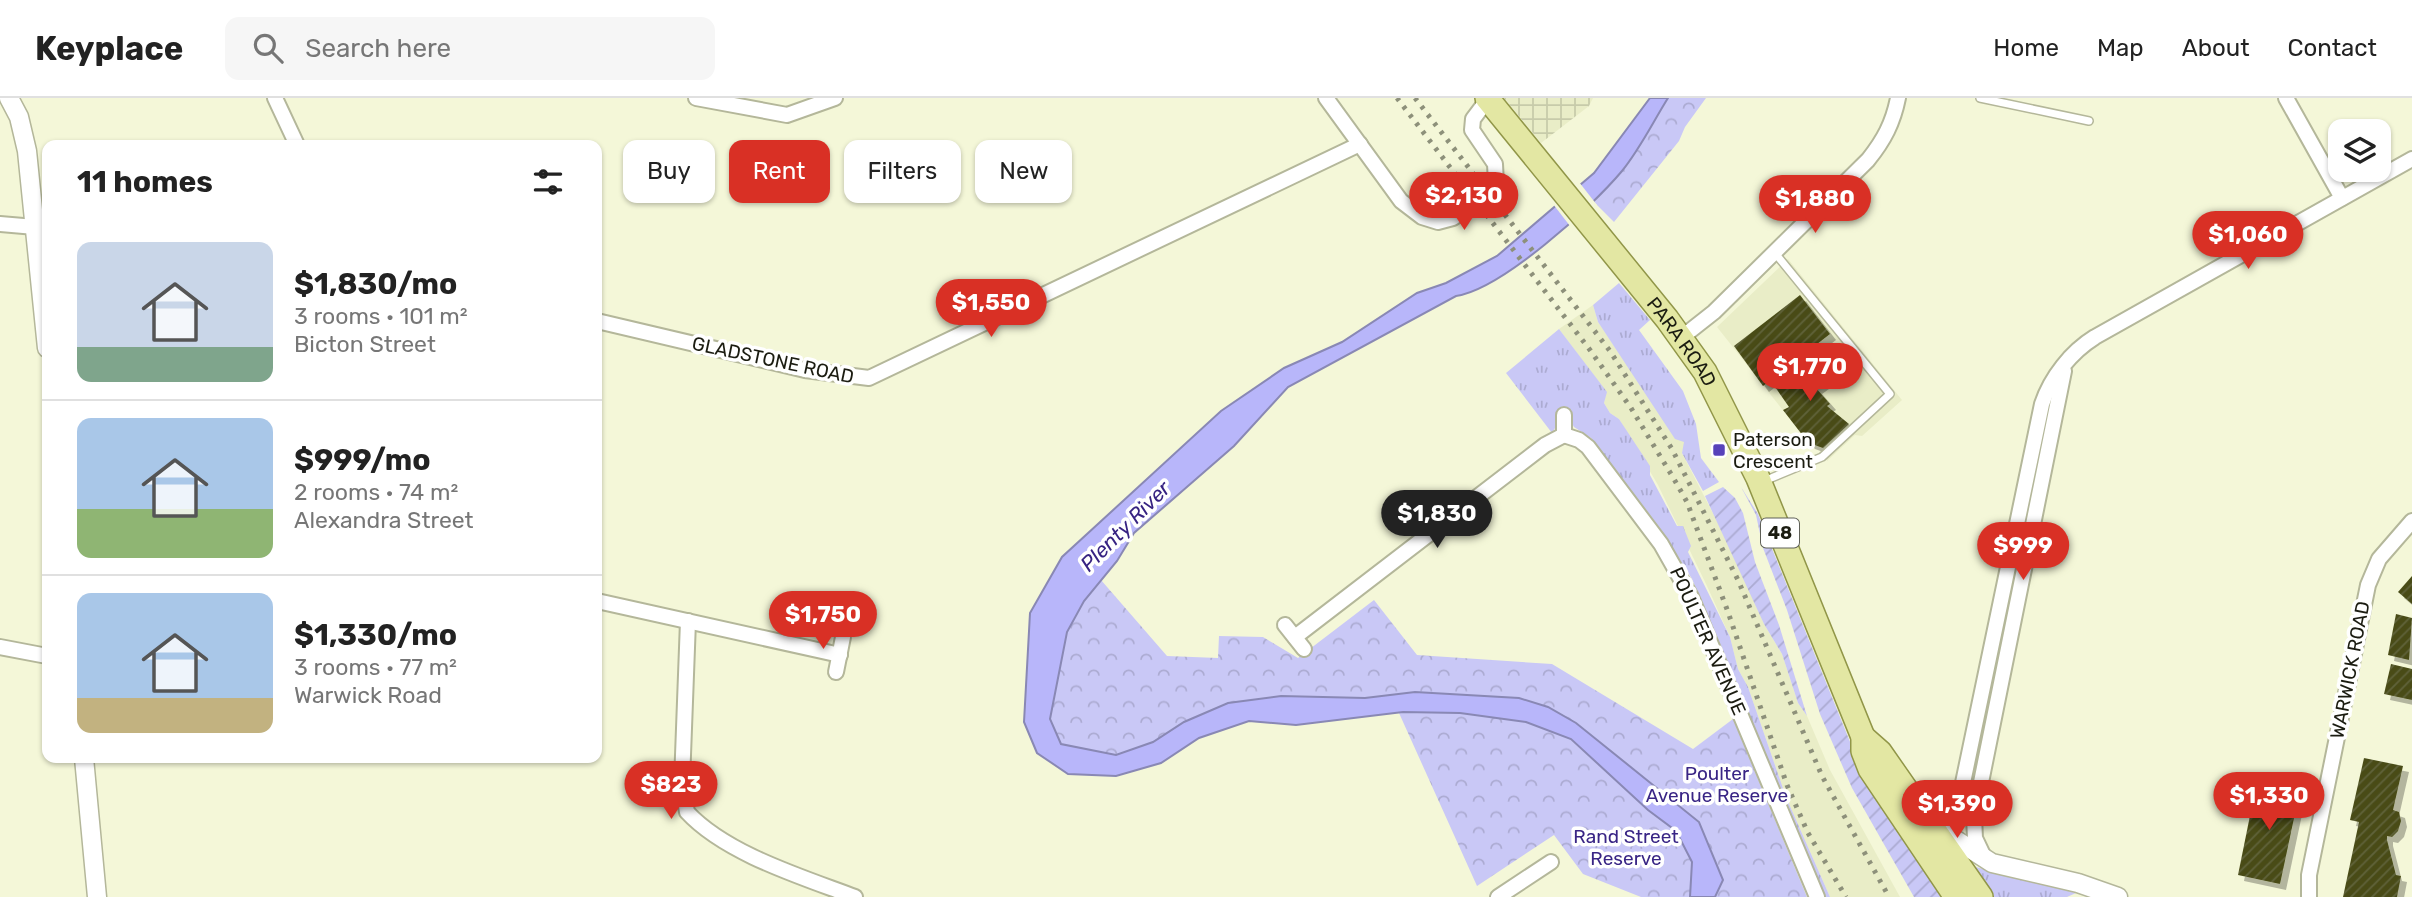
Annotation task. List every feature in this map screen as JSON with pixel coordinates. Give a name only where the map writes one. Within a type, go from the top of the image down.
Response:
[{"type":"main road","name":"PARA ROAD","points":[[1488,99],[1681,338],[1717,394],[1760,483],[1863,737],[1866,759],[1877,783],[1956,897]]},
{"type":"main road","name":"PARA ROAD","points":[[1863,737],[1880,752],[1981,897]]},
{"type":"street","points":[[9,98],[23,133],[42,298]]},
{"type":"street","points":[[275,98],[295,140]]},
{"type":"street","points":[[696,98],[787,115],[835,98]]},
{"type":"street","points":[[1326,98],[1407,207],[1431,221],[1445,221],[1469,209],[1496,184],[1495,164],[1472,130],[1473,119],[1488,99]]},
{"type":"street","points":[[1681,338],[1714,313],[1773,250],[1868,160],[1885,138],[1898,98]]},
{"type":"street","points":[[2286,98],[2342,198]]},
{"type":"street","name":"GLADSTONE ROAD","points":[[602,322],[805,370],[869,378],[1360,144]]},
{"type":"street","points":[[1986,860],[1975,838],[1975,812],[2066,363],[2077,349],[2095,337],[2412,159]]},
{"type":"street","points":[[0,224],[35,227]]},
{"type":"street","points":[[1295,637],[1545,445],[1564,435],[1564,415]]},
{"type":"street","name":"POULTER AVENUE","points":[[1564,435],[1579,440],[1588,447],[1677,569],[1816,897]]},
{"type":"street","name":"WARWICK ROAD","points":[[2300,897],[2309,874],[2370,575],[2379,559],[2412,521]]},
{"type":"street","points":[[602,602],[840,655]]},
{"type":"street","points":[[688,621],[682,782],[687,812],[709,830],[774,866],[855,897]]},
{"type":"street","points":[[836,672],[843,637]]},
{"type":"street","points":[[0,647],[42,655]]},
{"type":"street","points":[[84,763],[97,897]]},
{"type":"street","points":[[1931,823],[1986,860],[2078,883],[2118,897]]},
{"type":"street","points":[[1498,897],[1551,863]]},
{"type":"street","name":"WARWICK ROAD","points":[[2309,874],[2309,897]]},
{"type":"lane","points":[[1980,98],[2089,121]]},
{"type":"lane","points":[[1760,483],[1822,457],[1890,394],[1773,250]]},
{"type":"shaded area","points":[[1504,98],[1593,98],[1589,106],[1541,143]]},
{"type":"shaded area","points":[[1788,259],[1902,400],[1862,436],[1855,435],[1827,461],[1823,448],[1809,443],[1717,327]]},
{"type":"shaded area","points":[[1593,305],[1598,322],[1652,401],[1685,442],[1682,453],[1740,566],[1764,624],[1782,654],[1798,703],[1807,716],[1830,770],[1900,897],[1830,897],[1786,797],[1748,687],[1738,669],[1730,637],[1707,586],[1658,485],[1619,419],[1610,413],[1604,403],[1606,392],[1559,329]]},
{"type":"green space","points":[[1668,98],[1706,98],[1685,127],[1679,141],[1614,222],[1594,202],[1624,169]]},
{"type":"green space","points":[[1619,283],[1650,320],[1639,330],[1683,391],[1696,424],[1701,458],[1719,482],[1703,491],[1682,453],[1684,442],[1675,439],[1598,322],[1593,305]]},
{"type":"green space","points":[[1559,329],[1607,392],[1604,403],[1610,413],[1619,419],[1650,466],[1650,475],[1677,526],[1683,526],[1691,546],[1688,552],[1730,637],[1738,669],[1748,687],[1786,797],[1830,897],[1826,897],[1692,579],[1659,527],[1591,438],[1574,427],[1570,420],[1557,425],[1552,433],[1506,373]]},
{"type":"green space","points":[[2053,394],[1968,803],[1966,800],[2046,404]]},
{"type":"green space","points":[[1723,487],[1735,498],[1743,513],[1755,562],[1779,625],[1807,716],[1798,703],[1782,654],[1764,624],[1705,496]]},
{"type":"green space","points":[[1741,487],[1758,514],[1861,769],[1946,897],[1914,897],[1852,788],[1820,714],[1787,610],[1763,548],[1756,515]]},
{"type":"green space","name":"Poulter Avenue Reserve","points":[[1101,580],[1167,656],[1218,658],[1219,636],[1263,637],[1298,658],[1374,600],[1417,655],[1552,664],[1693,749],[1733,719],[1807,897],[1715,897],[1723,879],[1699,822],[1576,723],[1548,707],[1519,698],[1415,692],[1365,698],[1281,696],[1228,703],[1184,722],[1153,742],[1116,755],[1061,744],[1050,719],[1067,632],[1084,601]]},
{"type":"green space","name":"Rand Street Reserve","points":[[1399,713],[1460,713],[1526,722],[1570,739],[1648,810],[1676,831],[1692,862],[1690,897],[1641,897],[1583,874],[1554,835],[1477,886]]},
{"type":"green space","points":[[1972,866],[2076,893],[2067,897],[1989,897]]},
{"type":"water","name":"Plenty River","points":[[1650,98],[1668,98],[1629,163],[1608,187],[1545,245],[1497,279],[1456,296],[1288,387],[1234,446],[1134,533],[1117,561],[1084,601],[1067,632],[1050,719],[1061,744],[1116,755],[1153,742],[1184,722],[1228,703],[1281,696],[1365,698],[1415,692],[1519,698],[1548,707],[1576,723],[1699,822],[1723,880],[1715,897],[1690,897],[1692,862],[1676,831],[1648,810],[1571,739],[1526,722],[1460,713],[1403,712],[1296,725],[1249,721],[1199,738],[1161,763],[1116,776],[1068,774],[1037,753],[1024,722],[1030,613],[1062,557],[1221,411],[1284,368],[1342,342],[1417,293],[1446,283],[1497,256],[1594,173]]},
{"type":"pier","points":[[1579,182],[1597,205],[1570,226],[1553,204]]},
{"type":"building","points":[[1800,295],[1830,334],[1763,386],[1734,346]]},
{"type":"building","points":[[1814,355],[1830,378],[1816,388],[1830,404],[1827,406],[1849,424],[1823,448],[1809,443],[1800,432],[1783,410],[1789,407],[1773,384]]},
{"type":"building","points":[[2412,576],[2412,604],[2398,592]]},
{"type":"building","points":[[2396,614],[2412,618],[2409,660],[2388,655]]},
{"type":"building","points":[[2391,664],[2412,669],[2412,700],[2384,694]]},
{"type":"building","points":[[2364,758],[2403,766],[2393,810],[2399,812],[2401,821],[2398,831],[2392,837],[2387,836],[2396,875],[2401,876],[2397,897],[2343,897],[2359,822],[2350,820]]},
{"type":"building","points":[[2257,781],[2300,790],[2280,884],[2238,875]]},
{"type":"railway","points":[[1397,98],[1590,350],[1631,408],[1687,502],[1787,785],[1808,833],[1846,897]]},
{"type":"railway","points":[[1415,98],[1610,351],[1672,449],[1738,580],[1822,776],[1889,897]]},
{"type":"place","name":"Paterson Crescent","points":[[1719,450]]}]
